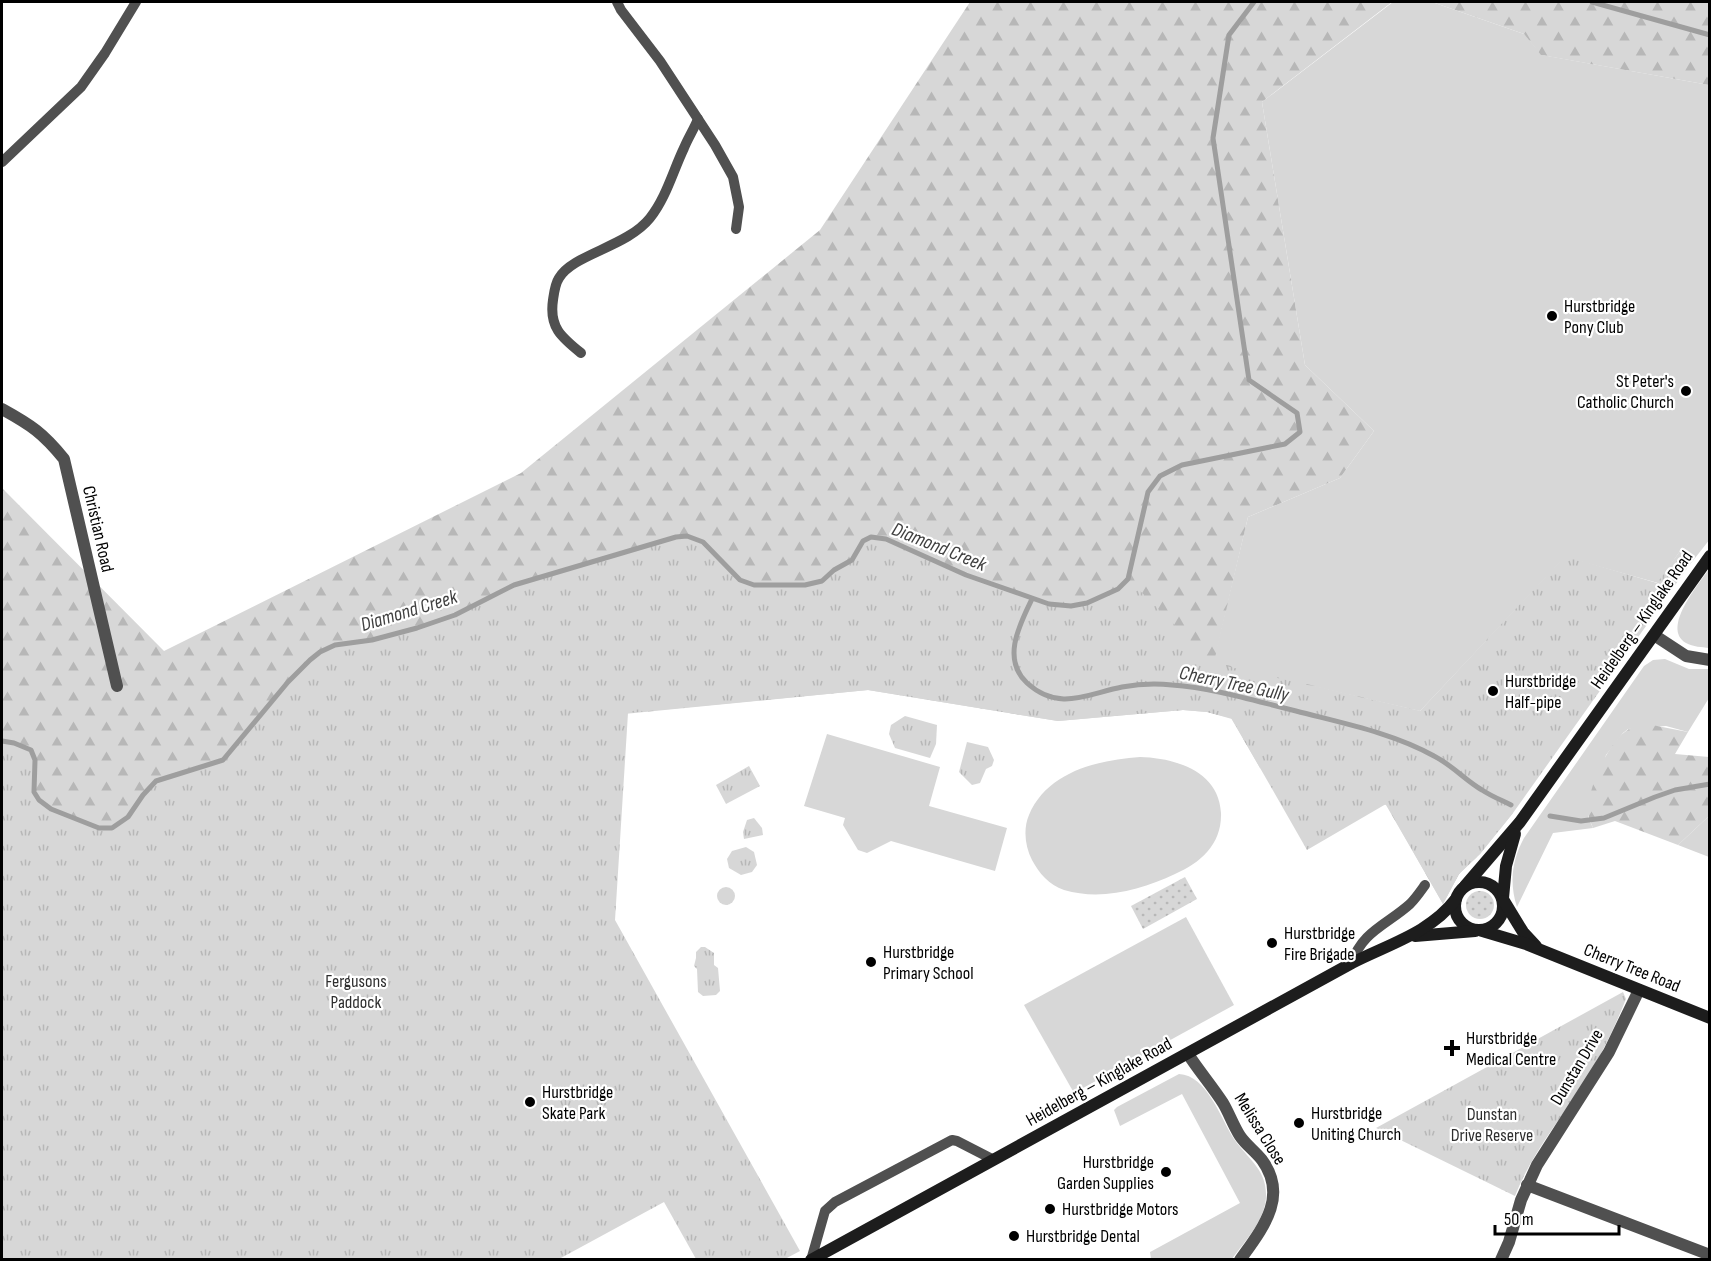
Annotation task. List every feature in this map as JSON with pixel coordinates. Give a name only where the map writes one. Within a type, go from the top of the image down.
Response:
[{"type":"main road","name":"Heidelberg – Kinglake Road","points":[[1464,886],[1520,822],[1710,556]]},
{"type":"main road","name":"Heidelberg – Kinglake Road","points":[[1503,899],[1508,853],[1520,822]]},
{"type":"main road","points":[[1486,882],[1493,885],[1503,899],[1504,908],[1498,922],[1486,930],[1470,929],[1459,919],[1455,906],[1456,899],[1464,886],[1486,882]]},
{"type":"main road","name":"Heidelberg – Kinglake Road","points":[[811,1260],[1352,963],[1405,938],[1430,924],[1456,899]]},
{"type":"main road","name":"Cherry Tree Road","points":[[1503,899],[1523,932],[1542,951]]},
{"type":"main road","name":"Heidelberg – Kinglake Road","points":[[1405,938],[1478,930]]},
{"type":"main road","name":"Cherry Tree Road","points":[[1478,930],[1508,938],[1710,1017]]},
{"type":"street","name":"Christian Road","points":[[2,410],[24,421],[47,438],[64,459],[117,686]]},
{"type":"street","points":[[1654,635],[1686,656],[1710,660]]},
{"type":"street","name":"Dunstan Drive","points":[[1501,1260],[1527,1185],[1549,1145],[1609,1052],[1639,990]]},
{"type":"street","name":"Melissa Close","points":[[1188,1054],[1224,1104],[1242,1138],[1261,1159],[1271,1179],[1274,1194],[1269,1216],[1240,1260]]},
{"type":"street","points":[[1527,1185],[1710,1255]]},
{"type":"lane","points":[[2,162],[81,87],[136,2]]},
{"type":"lane","points":[[617,2],[660,61],[732,177],[739,207],[736,230]]},
{"type":"lane","points":[[581,353],[563,339],[554,323],[552,307],[559,277],[572,265],[619,243],[640,230],[652,217],[670,183],[698,119]]},
{"type":"lane","points":[[1352,963],[1357,949],[1367,936],[1410,904],[1425,885]]},
{"type":"lane","points":[[811,1260],[825,1211],[835,1202],[951,1140],[994,1160]]},
{"type":"green space","points":[[970,2],[1392,2],[1262,102],[1305,365],[1374,431],[1340,478],[1248,517],[1214,662],[1420,711],[1513,813],[1480,854],[1459,874],[1443,904],[1386,805],[1260,768],[1231,718],[1207,712],[1183,710],[1058,721],[868,690],[624,714],[2,897],[2,488],[164,651],[521,473],[820,230]]},
{"type":"green space","points":[[1393,2],[1432,2],[1524,34],[1542,55],[1709,85],[1710,539],[1688,567],[1685,556],[1680,551],[1658,583],[1565,557],[1420,711],[1213,663],[1248,517],[1340,478],[1374,431],[1305,365],[1262,102]]},
{"type":"green space","points":[[1432,2],[1709,2],[1709,85],[1541,55],[1524,34]]},
{"type":"green space","name":"Fergusons Paddock","points":[[682,536],[703,542],[740,580],[754,585],[805,585],[822,581],[834,570],[852,560],[863,541],[871,537],[886,539],[966,575],[1049,604],[1071,606],[1087,603],[1118,589],[1128,579],[1213,663],[1420,711],[1565,556],[1657,583],[1680,551],[1685,556],[1688,567],[1513,813],[1480,854],[1459,874],[1443,904],[1386,804],[1307,850],[1232,719],[1207,712],[1183,710],[1058,721],[868,690],[628,713],[615,920],[800,1251],[785,1259],[696,1259],[664,1202],[559,1259],[2,1259],[2,741],[31,750],[35,760],[34,792],[39,801],[51,809],[99,828],[112,828],[128,817],[156,781],[223,760],[288,682],[320,652],[335,645],[372,640],[417,628],[456,615],[514,585]]},
{"type":"green space","points":[[1709,569],[1710,648],[1686,643],[1679,636],[1678,627],[1684,606]]},
{"type":"green space","points":[[1665,659],[1689,669],[1709,669],[1709,698],[1688,732],[1666,726],[1628,729],[1623,733],[1606,755],[1588,817],[1593,828],[1553,833],[1517,907],[1513,889],[1513,872],[1514,863],[1524,838],[1644,666],[1653,660]]},
{"type":"green space","points":[[905,716],[937,725],[936,744],[930,758],[895,748],[889,734],[891,725]]},
{"type":"green space","points":[[1652,725],[1688,732],[1675,754],[1709,757],[1709,816],[1678,845],[1615,821],[1593,828],[1588,814],[1589,801],[1596,778],[1614,743],[1631,728]]},
{"type":"green space","points":[[827,734],[940,767],[929,806],[1007,828],[995,871],[891,841],[867,853],[858,850],[843,825],[845,818],[804,806]]},
{"type":"green space","points":[[967,742],[988,747],[994,760],[992,766],[986,769],[980,783],[972,785],[959,772]]},
{"type":"green space","points":[[1140,757],[1180,764],[1204,777],[1218,799],[1221,813],[1218,834],[1214,843],[1193,864],[1162,880],[1135,889],[1092,894],[1064,890],[1054,885],[1035,865],[1026,843],[1027,820],[1037,800],[1048,788],[1075,771],[1107,761]]},
{"type":"green space","points":[[749,766],[760,786],[726,804],[716,785]]},
{"type":"green space","points":[[1709,816],[1709,857],[1678,845]]},
{"type":"green space","points":[[754,818],[762,828],[763,835],[744,839],[743,832],[747,820]]},
{"type":"green space","points":[[746,847],[754,852],[757,865],[752,872],[741,875],[729,868],[727,859],[732,851]]},
{"type":"green space","points":[[1185,877],[1197,899],[1143,929],[1131,906]]},
{"type":"green space","points":[[726,887],[732,890],[735,896],[732,902],[726,905],[720,902],[717,896],[720,890]]},
{"type":"green space","points":[[1480,891],[1490,895],[1494,905],[1490,915],[1480,919],[1470,915],[1466,905],[1470,895]]},
{"type":"green space","points":[[1186,917],[1234,1005],[1074,1093],[1024,1005]]},
{"type":"green space","points":[[701,947],[714,953],[714,965],[718,968],[720,991],[716,995],[703,996],[698,992],[697,969],[694,966],[696,952]]},
{"type":"green space","name":"Dunstan Drive Reserve","points":[[1623,992],[1626,999],[1601,1054],[1537,1153],[1515,1196],[1376,1128]]},
{"type":"green space","points":[[1179,1074],[1189,1076],[1205,1090],[1234,1139],[1255,1164],[1263,1178],[1266,1194],[1263,1212],[1249,1237],[1232,1259],[1151,1259],[1150,1252],[1240,1203],[1182,1094],[1120,1126],[1114,1110],[1117,1107]]},
{"type":"waterway","name":"Diamond Creek","points":[[2,741],[31,750],[35,760],[34,792],[39,800],[51,809],[99,828],[112,828],[128,817],[156,781],[223,760],[288,682],[320,652],[335,645],[372,640],[417,628],[455,615],[514,585],[676,537],[687,536],[703,542],[740,580],[754,585],[805,585],[822,581],[834,570],[852,560],[863,541],[871,537],[886,539],[966,575],[1049,604],[1071,606],[1087,603],[1118,589],[1128,579],[1148,492],[1160,476],[1182,465],[1285,444],[1300,432],[1297,413],[1249,380],[1213,138],[1229,35],[1254,2]]},
{"type":"waterway","name":"Diamond Creek","points":[[1592,2],[1710,35]]},
{"type":"waterway","name":"Cherry Tree Gully","points":[[1032,599],[1015,641],[1015,663],[1019,674],[1027,683],[1050,697],[1073,698],[1122,687],[1153,684],[1234,695],[1349,724],[1402,741],[1441,760],[1476,786],[1511,805]]},
{"type":"waterway","name":"Cherry Tree Gully","points":[[1550,816],[1581,821],[1604,818],[1675,790],[1710,784]]},
{"type":"place","name":"Hurstbridge Pony Club","points":[[1552,316]]},
{"type":"place","name":"St Peter's Catholic Church","points":[[1686,391]]},
{"type":"place","name":"Hurstbridge Half-pipe","points":[[1493,691]]},
{"type":"place","name":"Hurstbridge Fire Brigade","points":[[1272,943]]},
{"type":"place","name":"Hurstbridge Primary School","points":[[871,962]]},
{"type":"place","name":"Hurstbridge Medical Centre","points":[[1452,1048]]},
{"type":"place","name":"Hurstbridge Skate Park","points":[[530,1102]]},
{"type":"place","name":"Hurstbridge Uniting Church","points":[[1299,1123]]},
{"type":"place","name":"Hurstbridge Garden Supplies","points":[[1166,1172]]},
{"type":"place","name":"Hurstbridge Motors","points":[[1050,1209]]},
{"type":"place","name":"Hurstbridge Dental","points":[[1014,1236]]}]
